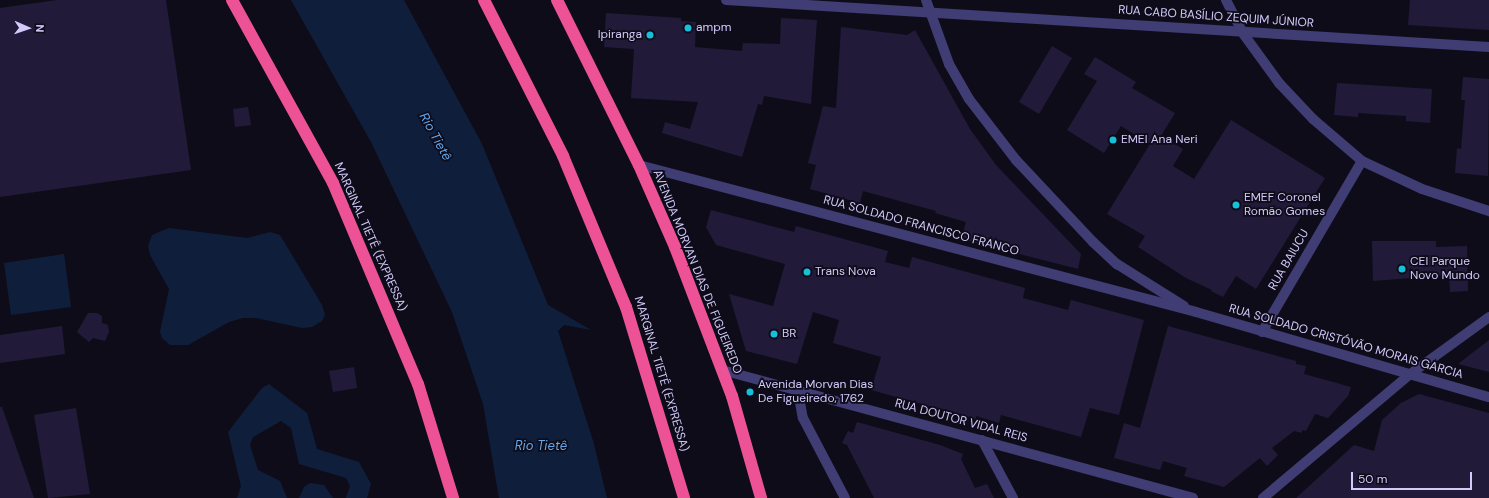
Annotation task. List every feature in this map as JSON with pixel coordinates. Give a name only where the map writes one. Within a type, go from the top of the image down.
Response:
[{"type":"highway","name":"MARGINAL TIETÊ (EXPRESSA)","points":[[232,0],[333,183],[418,384],[453,498]]},
{"type":"highway","name":"MARGINAL TIETÊ (EXPRESSA)","points":[[484,0],[563,156],[626,307],[684,498]]},
{"type":"highway","name":"AVENIDA MORVAN DIAS DE FIGUEIREDO","points":[[557,0],[639,165],[675,247],[722,370],[761,498]]},
{"type":"street","name":"RUA CABO BASÍLIO ZEQUIM JÚNIOR","points":[[726,0],[928,11],[1489,47]]},
{"type":"street","points":[[926,0],[928,11],[949,64],[969,99],[1016,160],[1093,242],[1117,264],[1196,312]]},
{"type":"street","points":[[1226,0],[1242,32],[1279,83],[1313,119],[1362,161],[1422,189],[1489,211]]},
{"type":"street","name":"RUA BAIUCU","points":[[1262,332],[1362,161]]},
{"type":"street","name":"RUA SOLDADO FRANCISCO FRANCO","points":[[639,165],[1196,312]]},
{"type":"street","name":"RUA SOLDADO CRISTÓVÃO MORAIS GARCIA","points":[[1196,312],[1489,397]]},
{"type":"street","points":[[1263,498],[1409,375],[1489,317]]},
{"type":"street","name":"RUA DOUTOR VIDAL REIS","points":[[722,370],[1193,498]]},
{"type":"street","points":[[798,391],[803,418],[845,498]]},
{"type":"street","points":[[982,440],[1013,498]]},
{"type":"water","name":"Rio Tietê","points":[[291,0],[404,0],[482,144],[548,305],[591,330],[564,325],[558,331],[594,444],[607,498],[499,498],[483,404],[452,312],[371,142]]},
{"type":"water","points":[[169,228],[247,238],[270,232],[280,235],[322,305],[325,315],[322,321],[312,327],[302,328],[256,318],[243,318],[229,322],[188,345],[170,345],[162,338],[160,332],[169,289],[150,255],[148,246],[152,235]]},
{"type":"water","points":[[64,254],[71,307],[11,315],[4,263]]},
{"type":"water","points":[[269,384],[307,413],[317,449],[359,462],[371,484],[367,498],[346,498],[350,486],[346,478],[299,464],[291,428],[281,421],[253,437],[250,445],[258,470],[280,481],[287,498],[237,498],[241,486],[228,432],[262,388]]},
{"type":"water","points":[[310,483],[324,485],[333,498],[299,498],[304,487]]},
{"type":"building","points":[[57,0],[166,0],[191,170],[0,197],[0,8]]},
{"type":"building","points":[[1410,0],[1489,0],[1489,30],[1408,25]]},
{"type":"building","points":[[606,13],[681,18],[681,21],[696,22],[695,47],[742,51],[743,43],[780,44],[781,18],[817,20],[811,104],[764,96],[762,105],[758,104],[742,157],[662,133],[665,122],[690,129],[698,102],[631,98],[634,49],[604,47]]},
{"type":"building","points":[[841,27],[907,35],[915,30],[970,129],[996,165],[1081,254],[1078,269],[961,239],[966,222],[935,213],[936,211],[863,191],[860,203],[810,189],[816,165],[808,163],[823,106],[836,108]]},
{"type":"building","points":[[1052,46],[1072,58],[1039,114],[1019,102]]},
{"type":"building","name":"EMEF Coronel Romão Gomes","points":[[1095,57],[1136,82],[1132,88],[1175,113],[1161,136],[1183,149],[1173,166],[1194,179],[1231,120],[1325,178],[1256,289],[1236,276],[1223,297],[1211,291],[1212,290],[1186,278],[1138,247],[1145,236],[1107,214],[1150,144],[1121,126],[1104,153],[1067,130],[1097,81],[1084,74]]},
{"type":"building","points":[[1463,77],[1489,79],[1488,176],[1455,173],[1457,148],[1461,149],[1465,100],[1461,100]]},
{"type":"building","points":[[1337,83],[1432,89],[1430,123],[1406,121],[1406,116],[1358,113],[1358,117],[1334,115]]},
{"type":"building","points":[[248,107],[251,125],[235,127],[233,109]]},
{"type":"building","points":[[711,210],[794,232],[796,226],[888,251],[885,262],[909,268],[912,257],[1025,288],[1023,298],[1068,310],[1071,300],[1144,320],[1119,415],[1090,408],[1081,437],[1001,415],[999,423],[976,416],[976,419],[871,390],[881,357],[833,343],[839,320],[813,312],[797,364],[746,351],[729,294],[773,306],[785,264],[716,245],[706,227]]},
{"type":"building","points":[[1372,241],[1436,241],[1436,247],[1467,246],[1468,291],[1450,292],[1449,275],[1373,281]]},
{"type":"building","points":[[88,313],[97,313],[102,316],[102,323],[108,325],[109,332],[105,341],[93,338],[89,342],[77,332]]},
{"type":"building","points":[[62,326],[65,354],[0,363],[0,335]]},
{"type":"building","points":[[1168,326],[1296,361],[1296,364],[1306,366],[1304,374],[1351,387],[1348,396],[1328,418],[1315,414],[1306,431],[1302,430],[1302,433],[1294,431],[1272,448],[1278,455],[1267,466],[1260,458],[1224,487],[1184,476],[1187,468],[1163,461],[1160,470],[1114,458],[1124,423],[1140,428]]},
{"type":"building","points":[[1489,340],[1489,372],[1458,364]]},
{"type":"building","points":[[354,367],[357,388],[333,392],[329,371]]},
{"type":"building","points":[[1419,394],[1489,413],[1489,498],[1296,498],[1354,445],[1374,451],[1382,420],[1401,403]]},
{"type":"building","points":[[0,407],[2,407],[34,498],[0,498]]},
{"type":"building","points":[[76,408],[90,494],[48,498],[34,415]]},
{"type":"building","points":[[857,422],[940,445],[963,454],[961,459],[975,488],[987,484],[994,498],[874,498],[847,445],[842,443],[848,431],[853,433]]},
{"type":"place","name":"ampm","points":[[688,28]]},
{"type":"place","name":"Ipiranga","points":[[650,35]]},
{"type":"place","name":"EMEI Ana Neri","points":[[1113,140]]},
{"type":"place","name":"EMEF Coronel Romão Gomes","points":[[1236,205]]},
{"type":"place","name":"CEI Parque Novo Mundo","points":[[1402,269]]},
{"type":"place","name":"Trans Nova","points":[[807,272]]},
{"type":"place","name":"BR","points":[[774,334]]},
{"type":"place","name":"Avenida Morvan Dias De Figueiredo, 1762","points":[[750,392]]}]
